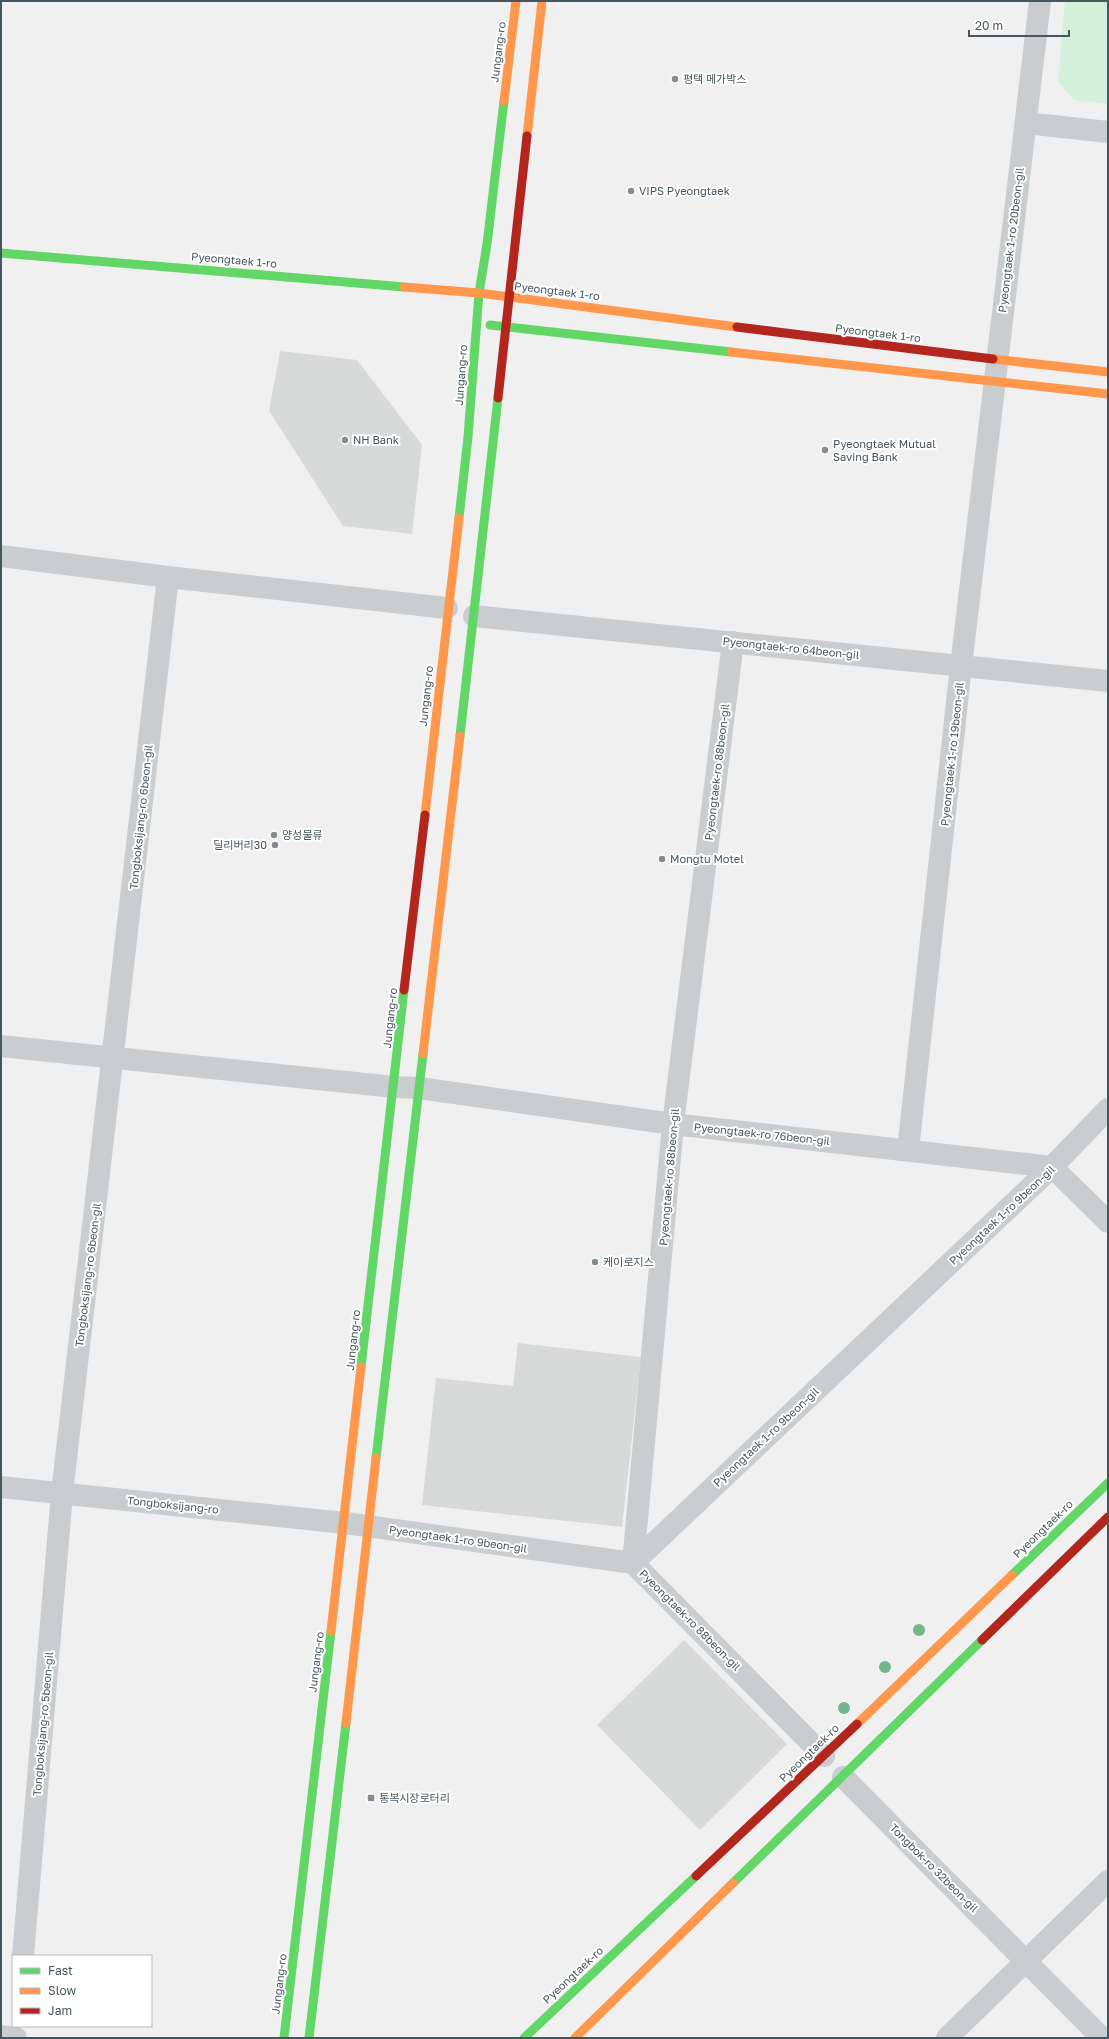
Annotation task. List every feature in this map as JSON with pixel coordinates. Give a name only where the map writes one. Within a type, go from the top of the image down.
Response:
[{"type":"street","name":"Jungang-ro","points":[[284,2038],[345,1523],[468,437],[479,293],[487,244],[516,1]]},
{"type":"street","points":[[309,2038],[474,616],[508,297],[542,1]]},
{"type":"street","name":"Pyeongtaek 1-ro 20beon-gil","points":[[997,358],[1040,1]]},
{"type":"street","points":[[1026,122],[1108,132]]},
{"type":"street","name":"Pyeongtaek 1-ro","points":[[1,253],[479,293],[878,346],[997,358],[1108,372]]},
{"type":"street","points":[[477,323],[1108,394]]},
{"type":"street","name":"Pyeongtaek 1-ro 19beon-gil","points":[[908,1150],[961,666],[997,358]]},
{"type":"street","points":[[1,556],[168,577],[448,608]]},
{"type":"street","name":"Tongboksijang-ro 6beon-gil","points":[[62,1493],[114,1057],[168,577]]},
{"type":"street","name":"Pyeongtaek-ro 64beon-gil","points":[[474,616],[1108,681]]},
{"type":"street","name":"Pyeongtaek-ro 88beon-gil","points":[[733,642],[673,1124],[633,1562],[824,1756]]},
{"type":"street","points":[[1,1046],[394,1087]]},
{"type":"street","name":"Pyeongtaek-ro 76beon-gil","points":[[394,1087],[419,1088],[673,1124],[1052,1167]]},
{"type":"street","name":"Pyeongtaek 1-ro 9beon-gil","points":[[345,1523],[633,1562],[1052,1167],[1108,1109]]},
{"type":"street","points":[[1052,1167],[1108,1222]]},
{"type":"street","name":"Pyeongtaek-ro","points":[[524,2038],[824,1756],[1108,1483]]},
{"type":"street","name":"Tongboksijang-ro","points":[[1,1487],[345,1523]]},
{"type":"street","name":"Tongboksijang-ro 5beon-gil","points":[[23,1955],[62,1493]]},
{"type":"street","points":[[575,2038],[1108,1517]]},
{"type":"street","name":"Tongbok-ro 32beon-gil","points":[[843,1776],[1102,2038]]},
{"type":"street","points":[[947,2038],[1025,1960],[1108,1882]]},
{"type":"street","points":[[1,2036],[16,2038],[17,2027]]},
{"type":"green space","points":[[1065,1],[1108,1],[1108,104],[1074,100],[1058,81]]},
{"type":"building","points":[[280,351],[357,360],[422,445],[412,534],[343,526],[269,411]]},
{"type":"building","points":[[518,1343],[641,1357],[622,1527],[422,1505],[436,1378],[513,1386]]},
{"type":"building","points":[[684,1640],[787,1744],[700,1830],[597,1725]]},
{"type":"traffic: fast","points":[[459,518],[468,437],[479,293],[487,244],[504,101]]},
{"type":"traffic: fast","points":[[1,253],[404,287]]},
{"type":"traffic: fast","points":[[490,325],[731,352]]},
{"type":"traffic: fast","points":[[460,736],[498,398]]},
{"type":"traffic: fast","points":[[361,1367],[404,990]]},
{"type":"traffic: fast","points":[[376,1458],[423,1054]]},
{"type":"traffic: fast","points":[[1012,1575],[1108,1483]]},
{"type":"traffic: fast","points":[[284,2038],[331,1631]]},
{"type":"traffic: fast","points":[[733,1883],[982,1640]]},
{"type":"traffic: fast","points":[[309,2038],[346,1723]]},
{"type":"traffic: fast","points":[[524,2038],[696,1876]]},
{"type":"traffic: slow","points":[[504,101],[516,1]]},
{"type":"traffic: slow","points":[[527,136],[542,1]]},
{"type":"traffic: slow","points":[[404,287],[479,293],[737,327]]},
{"type":"traffic: slow","points":[[731,352],[1108,394]]},
{"type":"traffic: slow","points":[[993,359],[1108,372]]},
{"type":"traffic: slow","points":[[425,815],[459,518]]},
{"type":"traffic: slow","points":[[423,1054],[460,736]]},
{"type":"traffic: slow","points":[[331,1631],[361,1367]]},
{"type":"traffic: slow","points":[[346,1723],[376,1458]]},
{"type":"traffic: slow","points":[[857,1724],[1012,1575]]},
{"type":"traffic: slow","points":[[575,2038],[733,1883]]},
{"type":"traffic: jam","points":[[498,398],[527,136]]},
{"type":"traffic: jam","points":[[737,327],[993,359]]},
{"type":"traffic: jam","points":[[404,990],[425,815]]},
{"type":"traffic: jam","points":[[982,1640],[1108,1517]]},
{"type":"traffic: jam","points":[[696,1876],[857,1724]]},
{"type":"place","name":"평택 메가박스","points":[[675,79]]},
{"type":"place","name":"VIPS Pyeongtaek","points":[[631,191]]},
{"type":"place","name":"NH Bank","points":[[345,440]]},
{"type":"place","name":"Pyeongtaek Mutual Saving Bank","points":[[825,450]]},
{"type":"place","name":"양성물류","points":[[274,835]]},
{"type":"place","name":"딜리버리30","points":[[275,845]]},
{"type":"place","name":"Mongtu Motel","points":[[662,859]]},
{"type":"place","name":"케이로지스","points":[[595,1262]]},
{"type":"place","name":"통복시장로터리","points":[[371,1798]]}]
